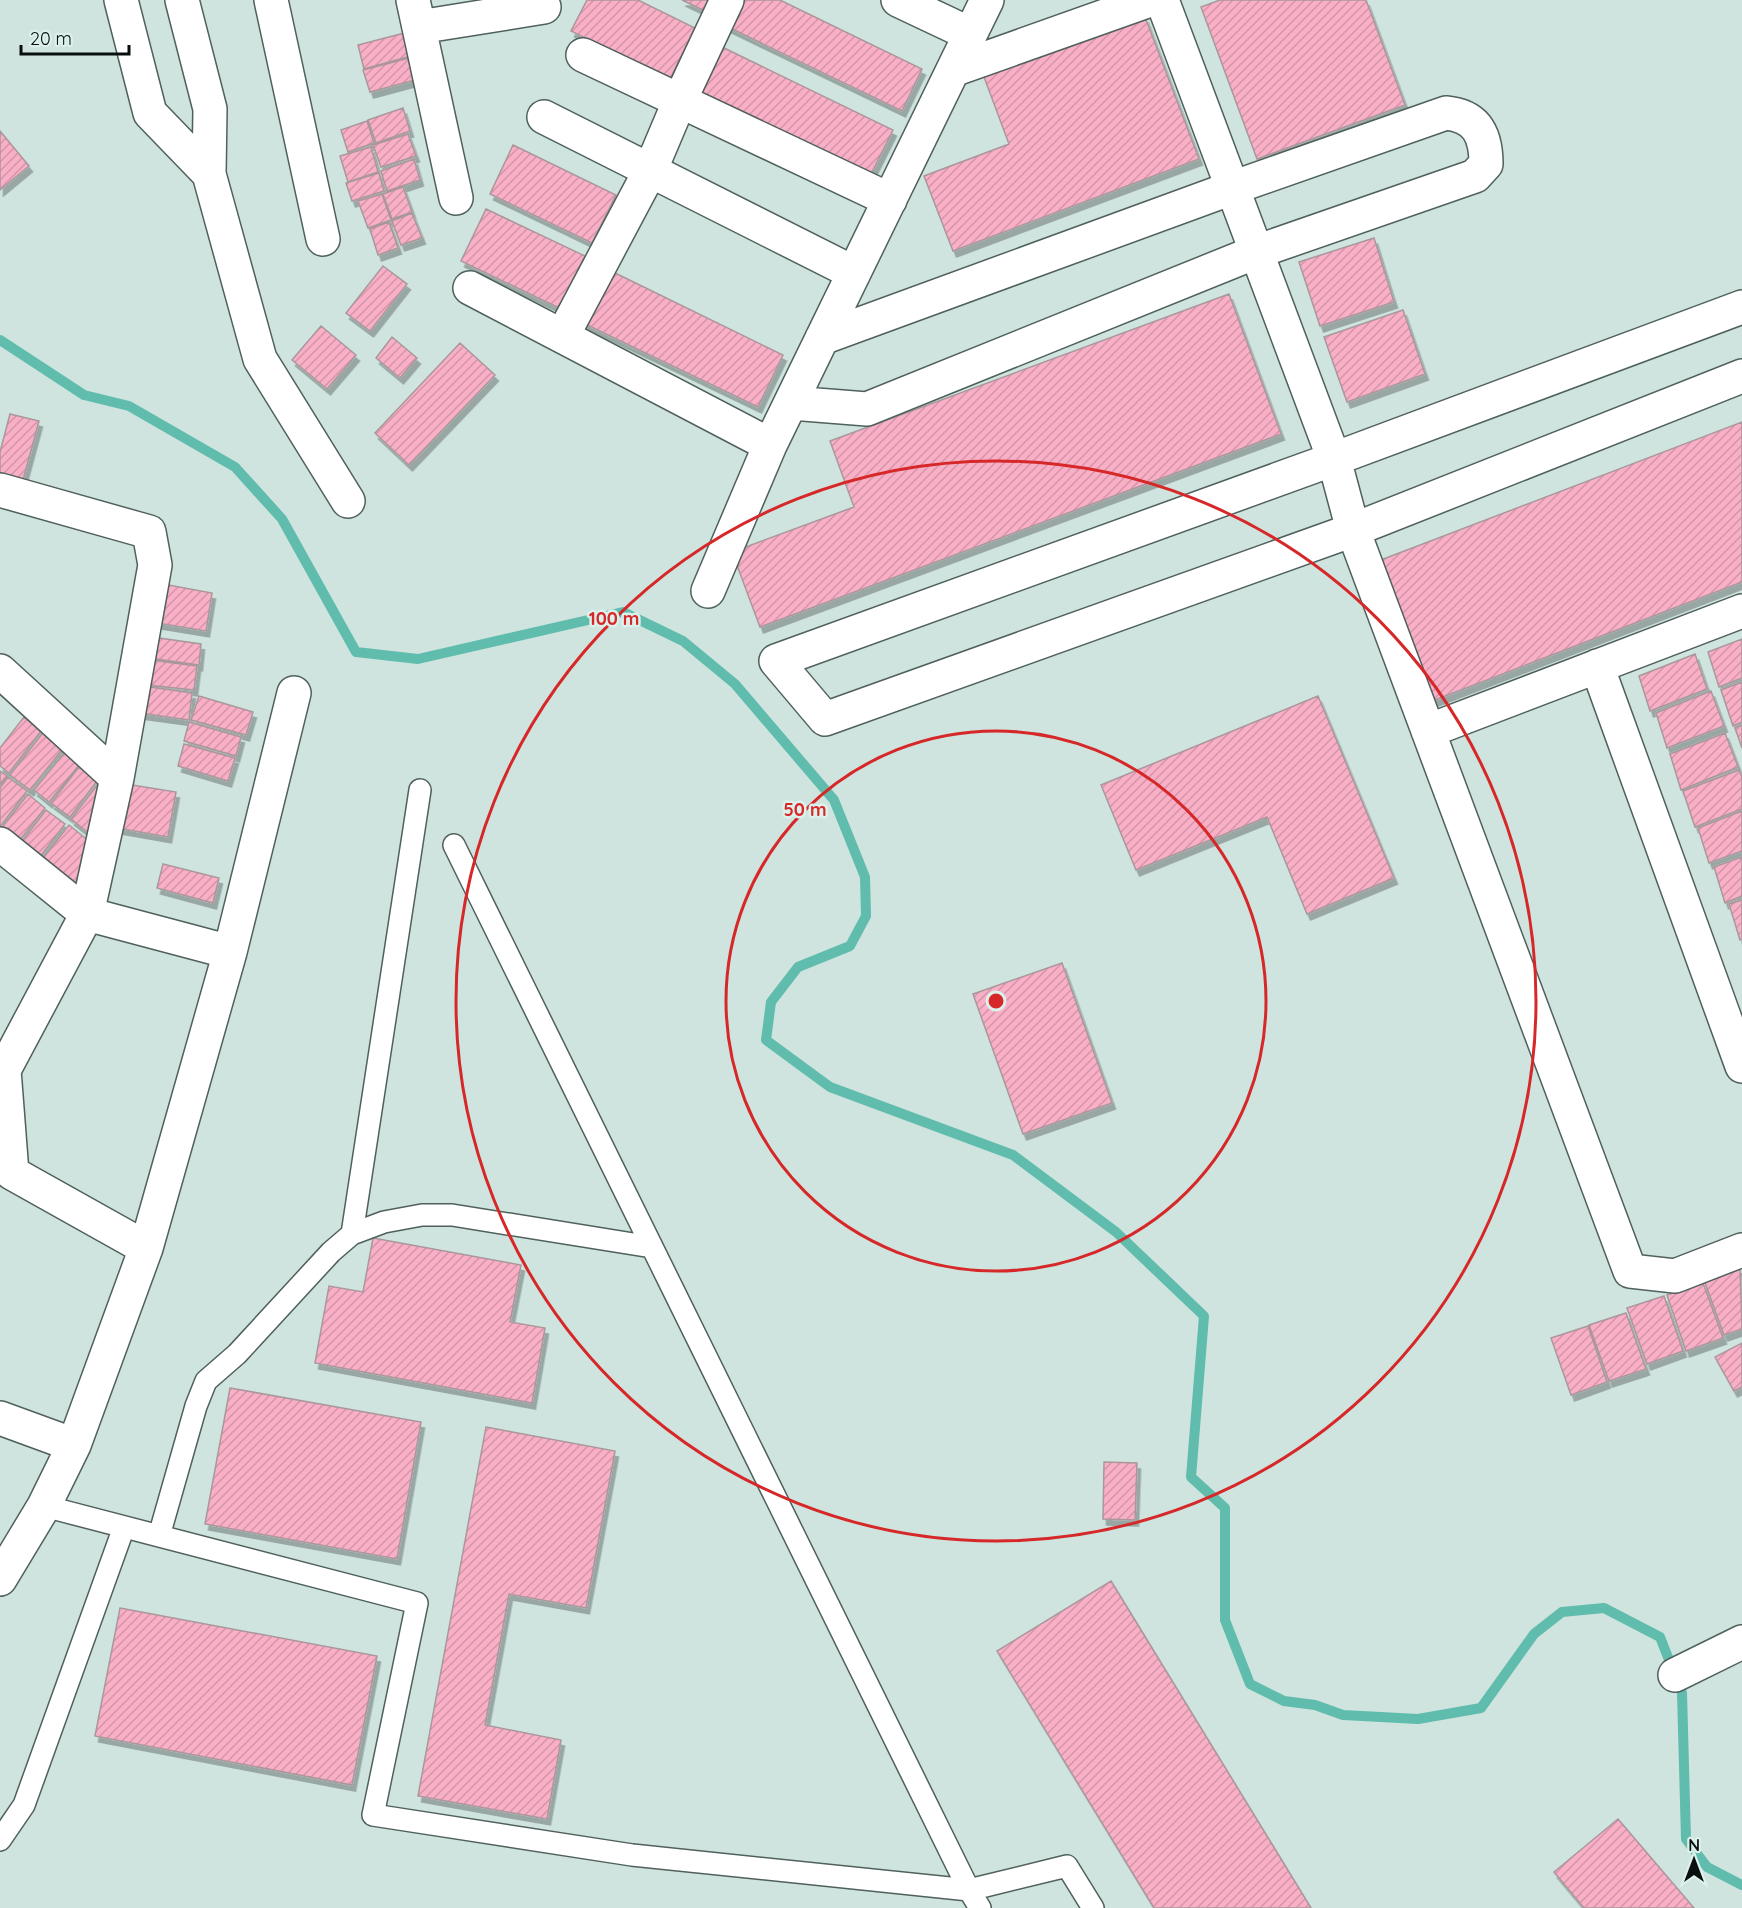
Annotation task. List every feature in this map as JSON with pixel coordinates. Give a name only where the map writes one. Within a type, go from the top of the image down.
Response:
[{"type":"street","points":[[121,0],[150,113],[208,174]]},
{"type":"street","points":[[182,0],[210,109],[208,174],[260,359],[348,501]]},
{"type":"street","points":[[271,0],[323,239]]},
{"type":"street","points":[[563,335],[650,171],[727,0]]},
{"type":"street","points":[[898,0],[970,34]]},
{"type":"street","points":[[708,591],[770,445],[987,0]]},
{"type":"street","points":[[953,70],[1150,0]]},
{"type":"street","points":[[1162,0],[1334,459],[1353,530],[1630,1271],[1675,1276],[1742,1250]]},
{"type":"street","points":[[456,198],[416,14],[544,7]]},
{"type":"street","points":[[583,55],[890,200]]},
{"type":"street","points":[[790,403],[867,409],[1256,252],[1475,176],[1486,164],[1486,147],[1476,125],[1461,115],[1446,113],[1232,188],[822,338]]},
{"type":"street","points":[[544,117],[854,273]]},
{"type":"street","points":[[470,288],[770,445]]},
{"type":"street","points":[[1742,307],[1334,459],[776,661],[825,719],[1353,530],[1742,376]]},
{"type":"street","points":[[0,490],[149,532],[155,565],[117,778],[87,914],[2,1068],[12,1173],[146,1248]]},
{"type":"street","points":[[1428,731],[1742,611]]},
{"type":"street","points":[[1597,666],[1742,1066]]},
{"type":"street","points":[[0,671],[117,778]]},
{"type":"street","points":[[0,1579],[44,1506],[74,1445],[146,1248],[230,952],[294,693]]},
{"type":"street","points":[[0,844],[87,914],[230,952]]},
{"type":"street","points":[[0,1418],[74,1445]]},
{"type":"street","points":[[1675,1675],[1742,1642]]},
{"type":"lane","points":[[352,1234],[420,790]]},
{"type":"lane","points":[[454,845],[969,1890],[980,1908]]},
{"type":"lane","points":[[159,1536],[196,1406],[206,1381],[237,1354],[331,1252],[352,1234],[384,1222],[422,1215],[452,1215],[652,1247]]},
{"type":"lane","points":[[44,1506],[417,1603],[373,1815],[632,1855],[969,1890],[1067,1866],[1093,1908]]},
{"type":"lane","points":[[0,1840],[24,1805],[124,1527]]},
{"type":"building","points":[[587,0],[638,0],[695,28],[670,79],[571,31]]},
{"type":"building","points":[[682,0],[710,0],[705,11]]},
{"type":"building","points":[[739,0],[780,0],[922,69],[902,111],[726,26]]},
{"type":"building","points":[[1220,0],[1366,0],[1405,105],[1257,159],[1201,7]]},
{"type":"building","points":[[1145,17],[1199,159],[953,251],[924,176],[1009,144],[984,77]]},
{"type":"building","points":[[412,31],[418,54],[364,69],[358,45]]},
{"type":"building","points":[[720,46],[893,130],[867,182],[695,98]]},
{"type":"building","points":[[409,58],[415,80],[370,92],[363,70]]},
{"type":"building","points":[[403,108],[410,131],[376,143],[368,120]]},
{"type":"building","points":[[367,121],[374,143],[348,152],[341,130]]},
{"type":"building","points":[[0,131],[29,166],[0,190]]},
{"type":"building","points":[[408,134],[416,156],[381,167],[373,145]]},
{"type":"building","points":[[513,145],[616,195],[592,243],[490,194]]},
{"type":"building","points":[[371,147],[378,172],[348,182],[340,156]]},
{"type":"building","points":[[414,159],[420,180],[387,191],[381,171]]},
{"type":"building","points":[[379,173],[384,191],[352,201],[346,183]]},
{"type":"building","points":[[403,187],[412,212],[392,219],[383,194]]},
{"type":"building","points":[[382,194],[391,220],[368,228],[358,201]]},
{"type":"building","points":[[486,209],[585,256],[559,308],[461,261]]},
{"type":"building","points":[[412,213],[422,238],[401,245],[392,221]]},
{"type":"building","points":[[389,222],[398,248],[378,255],[370,229]]},
{"type":"building","points":[[1374,238],[1394,302],[1320,326],[1299,262]]},
{"type":"building","points":[[383,266],[407,284],[370,331],[346,313]]},
{"type":"building","points":[[609,270],[783,355],[758,407],[583,323]]},
{"type":"building","points":[[1229,294],[1281,434],[760,627],[732,552],[854,507],[830,441]]},
{"type":"building","points":[[1403,310],[1425,374],[1347,402],[1324,337]]},
{"type":"building","points":[[321,326],[356,355],[327,389],[292,360]]},
{"type":"building","points":[[392,337],[417,358],[400,378],[376,358]]},
{"type":"building","points":[[460,343],[495,375],[409,465],[375,433]]},
{"type":"building","points":[[10,414],[39,421],[23,480],[0,474],[0,452]]},
{"type":"building","points":[[1742,422],[1742,582],[1427,703],[1373,563]]},
{"type":"building","points":[[163,584],[212,593],[206,631],[157,623]]},
{"type":"building","points":[[152,637],[201,644],[199,665],[149,658]]},
{"type":"building","points":[[1742,639],[1742,678],[1719,687],[1708,652]]},
{"type":"building","points":[[1695,654],[1707,689],[1650,711],[1639,676]]},
{"type":"building","points":[[150,660],[197,666],[194,690],[147,685]]},
{"type":"building","points":[[1742,682],[1742,722],[1733,726],[1721,690]]},
{"type":"building","points":[[143,686],[192,693],[189,720],[139,713]]},
{"type":"building","points":[[1711,691],[1724,726],[1667,748],[1656,713]]},
{"type":"building","points":[[199,696],[253,712],[246,735],[191,720]]},
{"type":"building","points":[[1318,696],[1394,878],[1307,914],[1267,817],[1136,870],[1101,785]]},
{"type":"building","points":[[24,717],[41,731],[9,773],[0,766],[0,748]]},
{"type":"building","points":[[189,722],[241,737],[236,756],[184,741]]},
{"type":"building","points":[[1742,725],[1742,748],[1735,728]]},
{"type":"building","points":[[45,730],[65,746],[30,790],[10,775]]},
{"type":"building","points":[[1725,733],[1738,767],[1681,790],[1670,754]]},
{"type":"building","points":[[184,744],[235,758],[228,781],[178,766]]},
{"type":"building","points":[[65,752],[80,764],[49,802],[34,790]]},
{"type":"building","points":[[79,767],[97,781],[70,817],[51,803]]},
{"type":"building","points":[[1739,770],[1742,777],[1742,809],[1695,827],[1683,791]]},
{"type":"building","points":[[0,771],[7,776],[0,785]]},
{"type":"building","points":[[8,777],[27,791],[0,827],[0,788]]},
{"type":"building","points":[[98,784],[113,794],[96,839],[71,819]]},
{"type":"building","points":[[126,784],[176,792],[168,837],[117,828]]},
{"type":"building","points":[[28,794],[45,808],[13,849],[0,830]]},
{"type":"building","points":[[46,810],[65,824],[33,866],[14,852]]},
{"type":"building","points":[[1742,811],[1742,851],[1709,863],[1698,828]]},
{"type":"building","points":[[69,825],[100,850],[81,904],[36,867]]},
{"type":"building","points":[[1742,857],[1742,896],[1725,903],[1714,867]]},
{"type":"building","points":[[163,864],[219,878],[213,903],[157,888]]},
{"type":"building","points":[[1742,900],[1742,939],[1740,940],[1729,904]]},
{"type":"building","points":[[1062,963],[1112,1103],[1023,1134],[973,994]]},
{"type":"building","points":[[373,1238],[521,1265],[510,1322],[545,1328],[532,1403],[315,1363],[329,1286],[363,1292]]},
{"type":"building","points":[[1740,1267],[1742,1329],[1724,1335],[1704,1280]]},
{"type":"building","points":[[1703,1283],[1723,1338],[1686,1351],[1667,1295]]},
{"type":"building","points":[[1664,1296],[1683,1351],[1647,1364],[1627,1308]]},
{"type":"building","points":[[1626,1313],[1646,1369],[1609,1381],[1589,1325]]},
{"type":"building","points":[[1588,1326],[1607,1382],[1571,1395],[1551,1338]]},
{"type":"building","points":[[1742,1343],[1742,1387],[1734,1391],[1715,1357]]},
{"type":"building","points":[[230,1388],[421,1422],[397,1559],[205,1524]]},
{"type":"building","points":[[486,1427],[615,1451],[586,1608],[509,1594],[485,1725],[561,1740],[547,1819],[418,1796]]},
{"type":"building","points":[[1104,1462],[1137,1463],[1135,1520],[1103,1519]]},
{"type":"building","points":[[1111,1581],[1311,1908],[1154,1908],[997,1651]]},
{"type":"building","points":[[120,1608],[377,1656],[352,1785],[95,1736]]},
{"type":"building","points":[[1618,1819],[1694,1908],[1584,1908],[1554,1872]]},
{"type":"waterway","points":[[0,340],[84,395],[129,406],[235,467],[282,519],[356,652],[418,659],[623,612],[683,641],[735,684],[834,800],[865,877],[866,916],[850,946],[798,967],[771,1002],[766,1040],[830,1087],[1013,1155],[1116,1232],[1204,1316],[1191,1477],[1225,1508],[1225,1620],[1250,1684],[1284,1701],[1315,1705],[1343,1715],[1418,1719],[1481,1708],[1534,1634],[1562,1612],[1604,1608],[1660,1637],[1682,1693],[1686,1839],[1707,1867],[1742,1885]]}]
